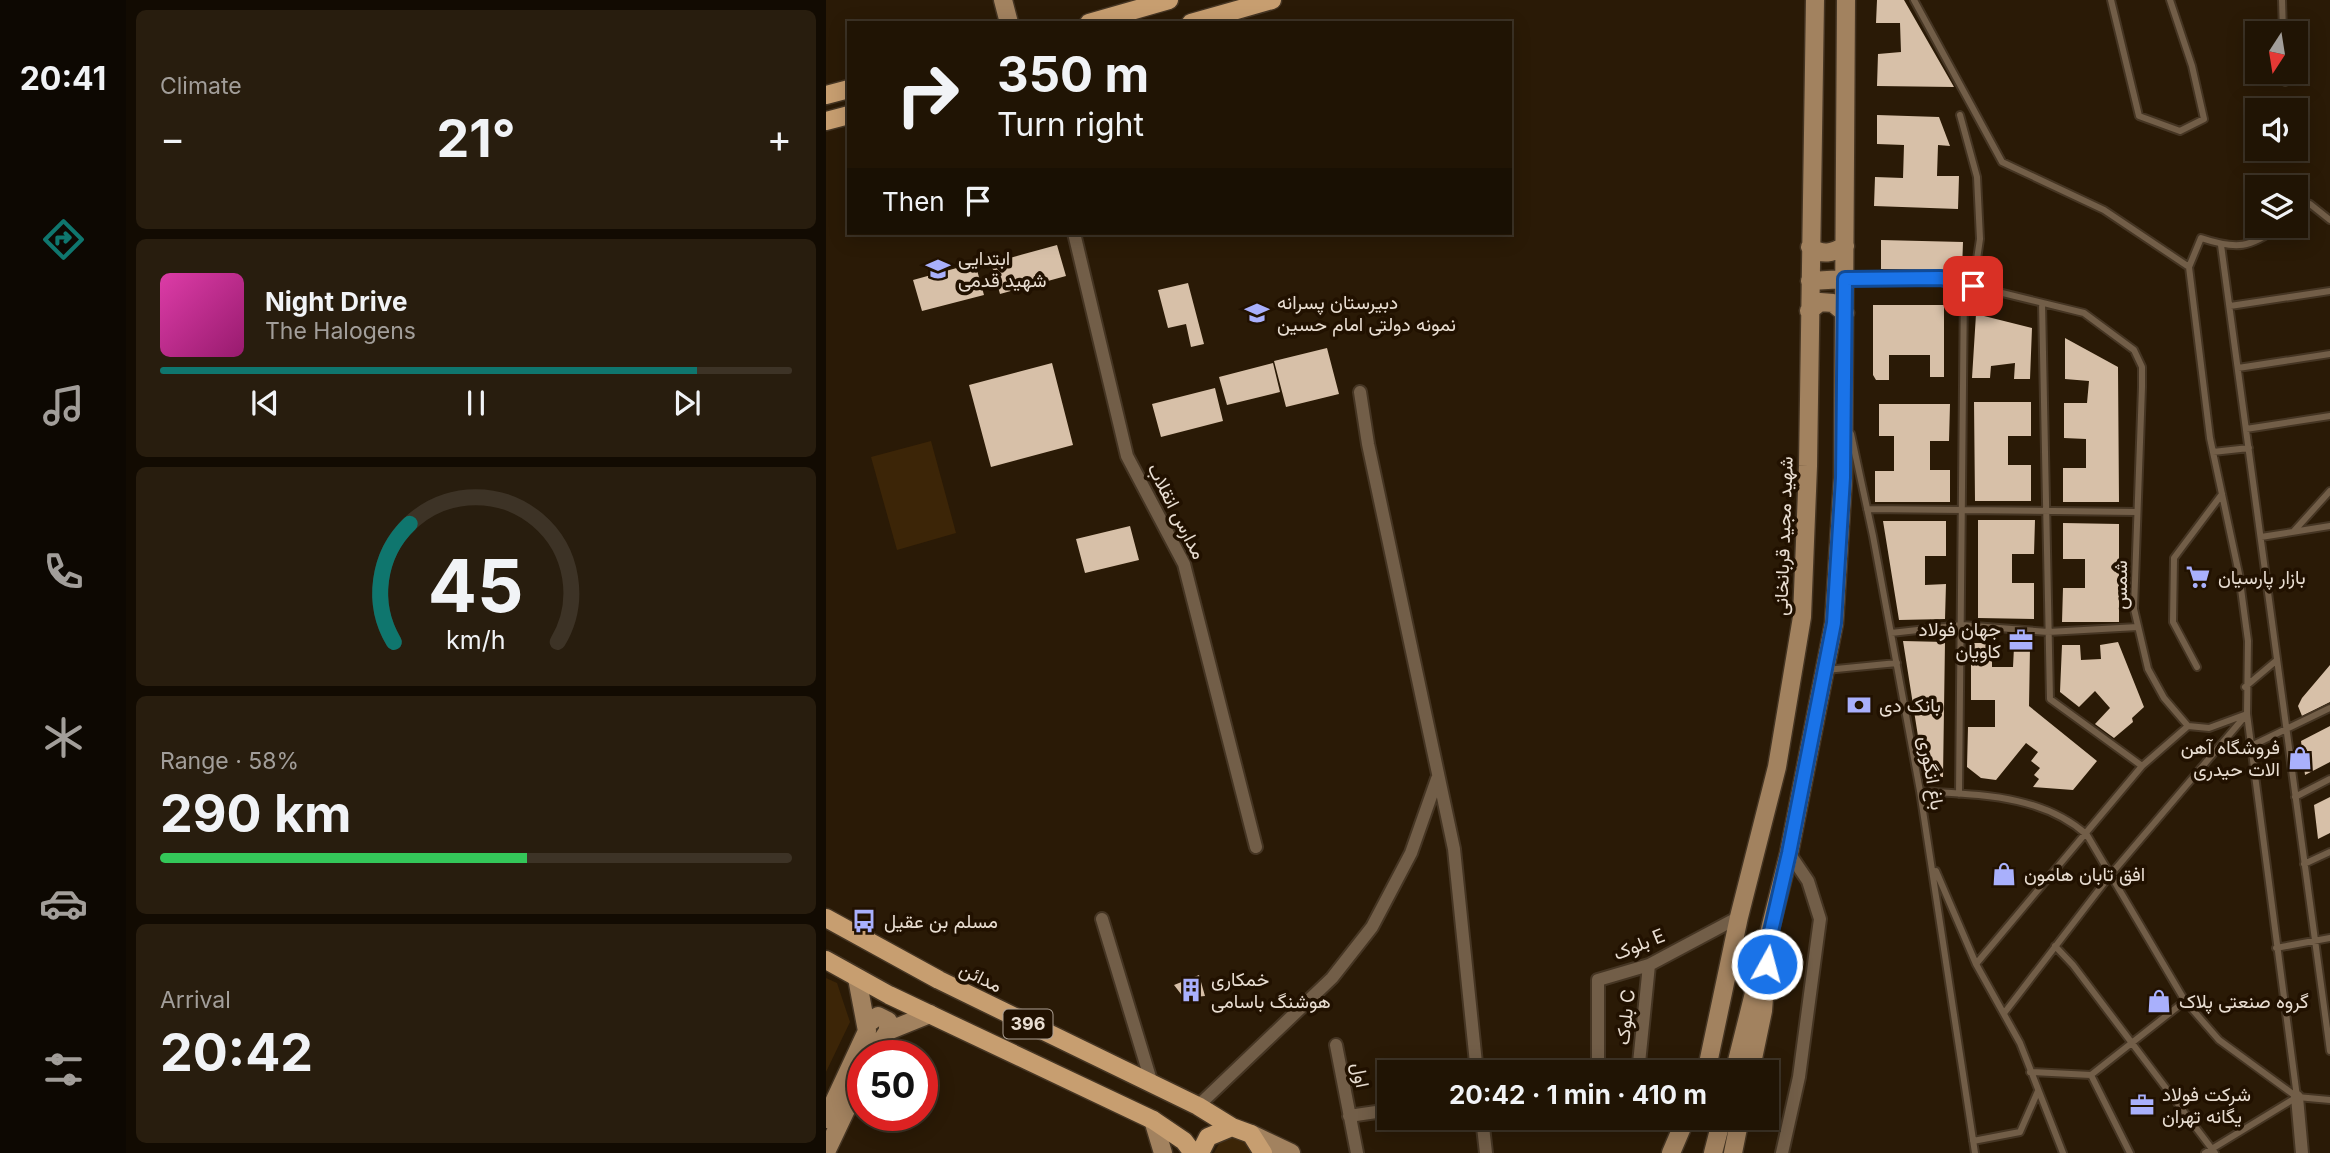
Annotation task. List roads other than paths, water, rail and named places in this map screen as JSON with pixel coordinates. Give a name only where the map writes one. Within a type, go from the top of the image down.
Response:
[{"type":"main road","points":[[1003,0],[1008,21]]},
{"type":"main road","points":[[1096,21],[1169,0]]},
{"type":"main road","points":[[1198,21],[1272,0]]},
{"type":"main road","name":"شهید مجید قربانخانی","points":[[1709,1060],[1739,917],[1777,767],[1802,617],[1815,0]]},
{"type":"main road","points":[[1737,1060],[1789,853],[1826,670],[1835,596],[1843,478],[1846,0]]},
{"type":"main road","points":[[826,95],[847,90]]},
{"type":"main road","points":[[826,121],[847,116]]},
{"type":"main road","points":[[1810,247],[1819,253],[1832,253],[1845,246]]},
{"type":"main road","points":[[1810,281],[1845,279]]},
{"type":"main road","points":[[1809,311],[1820,302],[1833,303],[1845,313]]},
{"type":"main road","name":"مدائن","points":[[826,918],[939,980],[1198,1106],[1232,1127],[1251,1133]]},
{"type":"main road","points":[[1753,1060],[1763,1011],[1769,940]]},
{"type":"main road","name":"396","points":[[826,960],[930,1014],[1153,1120],[1184,1141],[1193,1153]]},
{"type":"main road","points":[[826,1119],[863,1044],[867,1024],[858,978]]},
{"type":"main road","points":[[888,1031],[930,1014]]},
{"type":"main road","points":[[867,1024],[878,1016],[888,1021],[888,1031],[882,1040]]},
{"type":"main road","points":[[826,1152],[847,1108]]},
{"type":"main road","points":[[1153,1120],[1163,1153]]},
{"type":"main road","points":[[1200,1153],[1208,1137],[1232,1127]]},
{"type":"main road","points":[[1671,1153],[1681,1130]]},
{"type":"main road","points":[[1683,1153],[1690,1130]]},
{"type":"main road","points":[[1713,1153],[1719,1130]]},
{"type":"main road","points":[[1733,1153],[1738,1130]]},
{"type":"main road","points":[[1251,1133],[1263,1153]]},
{"type":"main road","points":[[1251,1133],[1291,1153]]},
{"type":"street","name":"مدارس انقلاب","points":[[1074,235],[1127,456],[1184,564],[1256,847]]},
{"type":"street","points":[[1360,392],[1368,444],[1454,849],[1476,1060]]},
{"type":"street","points":[[1198,1106],[1332,978],[1372,927],[1410,853],[1437,779]]},
{"type":"street","points":[[1782,1153],[1799,1077],[1820,919],[1808,881],[1789,853]]},
{"type":"street","name":"بلوک E","points":[[1598,1060],[1598,980],[1649,965],[1739,917]]},
{"type":"street","points":[[1102,919],[1152,1084]]},
{"type":"street","name":"بلوک C","points":[[1639,1060],[1649,965]]},
{"type":"street","name":"اول","points":[[1336,1045],[1357,1153]]},
{"type":"street","points":[[2297,1097],[2302,1153]]},
{"type":"street","points":[[1349,1116],[1377,1112]]},
{"type":"street","points":[[1483,1130],[1486,1153]]},
{"type":"lane","points":[[1914,0],[2002,162],[2104,210],[2189,267]]},
{"type":"lane","points":[[2111,0],[2139,116],[2180,131],[2204,119],[2192,66],[2170,0]]},
{"type":"lane","points":[[2282,0],[2283,21]]},
{"type":"lane","points":[[1960,114],[1977,177],[1980,239],[1973,286]]},
{"type":"lane","points":[[2308,205],[2310,204],[2330,220]]},
{"type":"lane","points":[[2263,238],[2255,244],[2221,245],[2201,238],[2189,267],[2213,452],[2239,574],[2248,641],[2245,687],[2247,714],[2297,1097]]},
{"type":"lane","points":[[2221,245],[2330,1051]]},
{"type":"lane","points":[[1845,279],[1941,278],[2042,303],[2050,699],[2141,766]]},
{"type":"lane","points":[[1959,794],[1964,510],[1964,284]]},
{"type":"lane","points":[[2230,306],[2330,291]]},
{"type":"lane","name":"شمس","points":[[2042,303],[2084,313],[2134,350],[2142,367],[2134,610],[2148,670],[2164,698],[2188,726]]},
{"type":"lane","points":[[2238,368],[2330,354]]},
{"type":"lane","name":"باغ انگوری","points":[[1843,401],[1867,509],[1920,791],[1975,1153]]},
{"type":"lane","points":[[2246,429],[2330,416]]},
{"type":"lane","points":[[2213,452],[2249,448]]},
{"type":"lane","points":[[2294,531],[2330,491]]},
{"type":"lane","points":[[2197,667],[2173,622],[2174,558],[2222,494]]},
{"type":"lane","points":[[1867,509],[2137,512]]},
{"type":"lane","points":[[2261,537],[2330,526]]},
{"type":"lane","points":[[1891,633],[1962,625],[2048,632],[2138,627]]},
{"type":"lane","points":[[2245,687],[2277,660]]},
{"type":"lane","points":[[1826,670],[1897,663]]},
{"type":"lane","points":[[2251,746],[2330,708]]},
{"type":"lane","points":[[1976,964],[2087,835],[2141,766],[2188,726],[2209,728],[2247,714]]},
{"type":"lane","points":[[2005,1012],[2111,874],[2247,714]]},
{"type":"lane","points":[[2295,797],[2330,779]]},
{"type":"lane","points":[[1920,791],[1995,796],[2036,806],[2070,820],[2087,835],[2185,1000],[2219,1040],[2297,1097],[2330,1100]]},
{"type":"lane","points":[[2304,864],[2330,852]]},
{"type":"lane","points":[[1931,861],[1976,964],[2005,1012],[2063,1153]]},
{"type":"lane","points":[[2276,948],[2330,938]]},
{"type":"lane","points":[[2055,946],[2073,965],[2213,1151]]},
{"type":"lane","points":[[2030,1072],[2091,1075],[2185,1000]]},
{"type":"lane","points":[[2091,1075],[2130,1153]]},
{"type":"lane","points":[[1973,1141],[2020,1132],[2038,1091]]},
{"type":"lane","points":[[2205,1153],[2213,1151],[2297,1097]]},
{"type":"place","name":"ابتدایی شهید قدمی","points":[[938,269]]},
{"type":"place","name":"دبیرستان پسرانه نمونه دولتی امام حسین","points":[[1257,313]]},
{"type":"place","name":"بازار پارسیان","points":[[2198,577]]},
{"type":"place","name":"جهان فولاد کاویان","points":[[2021,640]]},
{"type":"place","name":"بانک دی","points":[[1859,705]]},
{"type":"place","name":"فروشگاه آهن الات حیدری","points":[[2300,758]]},
{"type":"place","name":"افق تابان هامون","points":[[2004,874]]},
{"type":"place","name":"مسلم بن عقیل","points":[[864,921]]},
{"type":"place","name":"خمکاری هوشنگ باسامی","points":[[1191,990]]},
{"type":"place","name":"گروه صنعتی پلاک","points":[[2159,1001]]},
{"type":"place","name":"شرکت فولاد یگانه تهران","points":[[2142,1105]]}]
